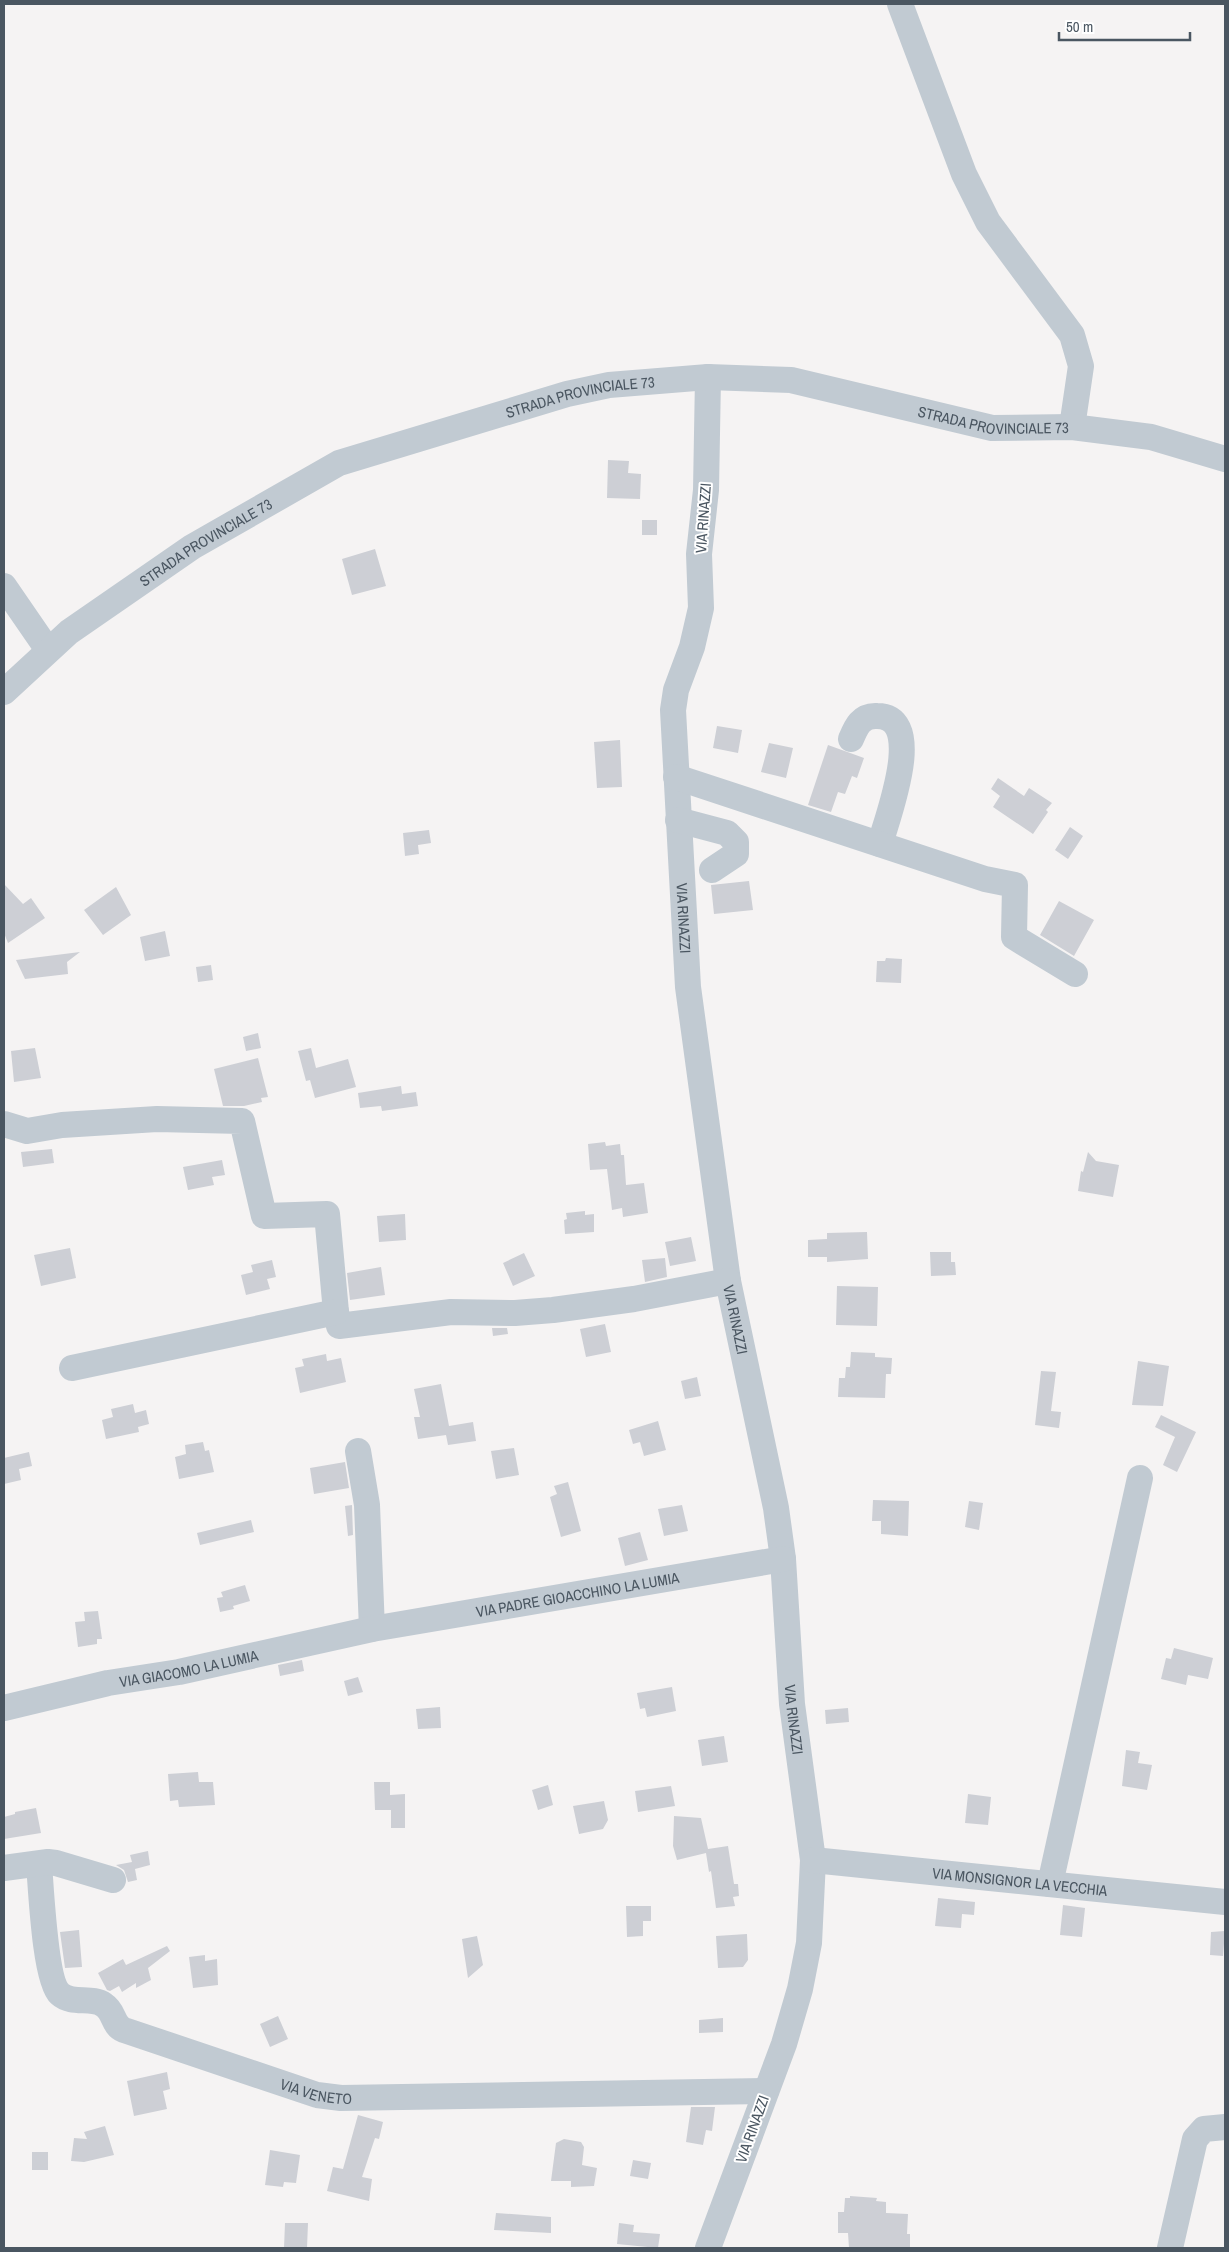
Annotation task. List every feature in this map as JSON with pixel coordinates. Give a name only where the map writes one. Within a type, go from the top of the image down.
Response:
[{"type":"street","points":[[900,4],[964,174],[988,222],[1072,335],[1081,366],[1072,427]]},
{"type":"street","name":"STRADA PROVINCIALE 73","points":[[4,692],[69,632],[192,547],[339,463],[567,394],[609,385],[708,377],[791,380],[992,428],[1072,427],[1151,437],[1225,459]]},
{"type":"street","name":"VIA RINAZZI","points":[[708,377],[706,490],[699,554],[701,608],[692,647],[676,690],[672,710],[688,987],[728,1281],[776,1508],[783,1559],[792,1704],[813,1860],[809,1943],[802,1980],[784,2044],[708,2248]]},
{"type":"street","points":[[4,586],[48,650]]},
{"type":"street","points":[[851,739],[859,722],[872,716],[884,716],[897,724],[902,739],[903,759],[880,844]]},
{"type":"street","points":[[676,777],[986,879],[1015,885],[1014,937],[1075,974]]},
{"type":"street","points":[[678,820],[727,833],[736,842],[736,854],[712,870]]},
{"type":"street","points":[[4,1124],[27,1132],[62,1125],[157,1119],[242,1121],[264,1216],[327,1214],[339,1326],[452,1312],[553,1310],[634,1299],[728,1281]]},
{"type":"street","points":[[72,1368],[336,1312]]},
{"type":"street","points":[[358,1451],[367,1505],[372,1629]]},
{"type":"street","points":[[1050,1884],[1140,1478]]},
{"type":"street","name":"VIA PADRE GIOACCHINO LA LUMIA","points":[[372,1629],[513,1607],[783,1559]]},
{"type":"street","name":"VIA GIACOMO LA LUMIA","points":[[4,1708],[108,1683],[179,1672],[372,1629]]},
{"type":"street","name":"VIA MONSIGNOR LA VECCHIA","points":[[813,1860],[1225,1902]]},
{"type":"street","points":[[4,1868],[56,1863],[113,1880]]},
{"type":"street","name":"VIA VENETO","points":[[39,1864],[50,1967],[60,1994],[66,1998],[98,2002],[105,2005],[110,2009],[114,2023],[124,2030],[317,2095],[341,2098],[766,2091]]},
{"type":"street","points":[[1170,2248],[1195,2139],[1204,2129],[1225,2127]]},
{"type":"building","points":[[608,460],[629,461],[628,473],[641,474],[640,499],[607,498]]},
{"type":"building","points":[[642,520],[657,520],[657,535],[642,535]]},
{"type":"building","points":[[375,549],[386,586],[352,595],[342,559]]},
{"type":"building","points":[[717,726],[742,730],[738,753],[713,748]]},
{"type":"building","points":[[620,740],[622,787],[597,788],[594,742]]},
{"type":"building","points":[[769,743],[793,748],[786,778],[761,772]]},
{"type":"building","points":[[828,745],[864,758],[857,778],[852,776],[845,794],[838,792],[831,812],[808,805]]},
{"type":"building","points":[[998,778],[1024,796],[1029,788],[1052,803],[1033,834],[993,807],[1000,796],[991,789]]},
{"type":"building","points":[[1070,827],[1083,836],[1068,859],[1055,850]]},
{"type":"building","points":[[429,830],[431,843],[418,845],[419,854],[405,856],[403,833]]},
{"type":"building","points":[[749,881],[753,910],[714,914],[711,885]]},
{"type":"building","points":[[4,884],[23,904],[31,898],[45,918],[8,943],[4,933]]},
{"type":"building","points":[[116,887],[131,915],[103,935],[84,910]]},
{"type":"building","points":[[1059,901],[1094,920],[1074,956],[1040,935]]},
{"type":"building","points":[[165,931],[170,956],[145,961],[140,937]]},
{"type":"building","points":[[80,952],[67,962],[68,974],[25,979],[16,960]]},
{"type":"building","points":[[886,958],[902,959],[901,983],[876,982],[877,961],[885,961]]},
{"type":"building","points":[[211,965],[213,980],[198,982],[196,967]]},
{"type":"building","points":[[258,1033],[261,1048],[246,1051],[243,1037]]},
{"type":"building","points":[[35,1048],[41,1078],[14,1082],[11,1051]]},
{"type":"building","points":[[311,1048],[316,1068],[348,1059],[356,1087],[315,1098],[310,1080],[306,1081],[298,1051]]},
{"type":"building","points":[[258,1058],[268,1097],[261,1098],[262,1102],[244,1106],[223,1106],[214,1069]]},
{"type":"building","points":[[401,1086],[402,1094],[416,1092],[418,1106],[382,1111],[381,1106],[360,1108],[358,1093]]},
{"type":"building","points":[[605,1142],[606,1146],[620,1144],[621,1155],[624,1155],[626,1185],[644,1183],[648,1213],[623,1217],[622,1208],[612,1210],[607,1169],[590,1170],[588,1144]]},
{"type":"building","points":[[52,1149],[54,1163],[23,1167],[21,1152]]},
{"type":"building","points":[[1088,1152],[1096,1161],[1119,1165],[1113,1197],[1078,1191],[1081,1171],[1083,1172]]},
{"type":"building","points":[[222,1160],[225,1175],[212,1177],[214,1185],[188,1190],[183,1167]]},
{"type":"building","points":[[585,1211],[585,1215],[594,1214],[594,1232],[565,1234],[564,1220],[567,1219],[566,1213]]},
{"type":"building","points":[[405,1214],[406,1240],[379,1242],[377,1216]]},
{"type":"building","points":[[867,1232],[868,1259],[827,1262],[827,1257],[808,1257],[808,1240],[827,1239],[827,1233]]},
{"type":"building","points":[[691,1237],[696,1261],[670,1266],[665,1242]]},
{"type":"building","points":[[70,1248],[76,1278],[41,1286],[34,1255]]},
{"type":"building","points":[[930,1252],[951,1252],[951,1262],[955,1262],[956,1275],[931,1276]]},
{"type":"building","points":[[524,1253],[535,1276],[513,1286],[503,1263]]},
{"type":"building","points":[[665,1258],[667,1277],[645,1282],[642,1260]]},
{"type":"building","points":[[272,1260],[276,1277],[267,1279],[270,1289],[246,1295],[241,1275],[253,1272],[251,1265]]},
{"type":"building","points":[[381,1267],[385,1295],[350,1300],[347,1273]]},
{"type":"building","points":[[837,1286],[878,1287],[877,1326],[836,1325]]},
{"type":"building","points":[[605,1324],[611,1352],[586,1357],[580,1329]]},
{"type":"building","points":[[492,1328],[507,1328],[508,1334],[493,1336]]},
{"type":"building","points":[[851,1352],[875,1353],[875,1357],[892,1358],[891,1374],[886,1374],[885,1398],[838,1397],[839,1378],[845,1378],[846,1367],[850,1367]]},
{"type":"building","points":[[326,1354],[327,1361],[341,1358],[346,1382],[300,1393],[295,1368],[304,1366],[302,1359]]},
{"type":"building","points":[[1138,1361],[1169,1366],[1163,1406],[1132,1405]]},
{"type":"building","points":[[1041,1371],[1056,1372],[1051,1411],[1061,1412],[1059,1428],[1035,1425]]},
{"type":"building","points":[[697,1377],[701,1396],[685,1399],[681,1381]]},
{"type":"building","points":[[441,1384],[449,1426],[473,1422],[476,1441],[448,1445],[446,1435],[418,1439],[414,1417],[420,1417],[414,1389]]},
{"type":"building","points":[[133,1404],[135,1413],[146,1410],[149,1424],[138,1427],[139,1432],[106,1439],[102,1420],[113,1417],[111,1409]]},
{"type":"building","points":[[1161,1415],[1196,1432],[1177,1472],[1163,1465],[1175,1437],[1155,1427]]},
{"type":"building","points":[[658,1421],[666,1450],[644,1456],[640,1442],[633,1444],[629,1430]]},
{"type":"building","points":[[203,1442],[205,1451],[209,1450],[214,1472],[179,1479],[175,1457],[186,1454],[185,1445]]},
{"type":"building","points":[[514,1448],[519,1475],[496,1479],[491,1451]]},
{"type":"building","points":[[29,1452],[32,1466],[19,1469],[21,1480],[4,1484],[4,1458]]},
{"type":"building","points":[[345,1462],[349,1488],[314,1494],[310,1468]]},
{"type":"building","points":[[568,1482],[581,1531],[561,1537],[550,1497],[557,1494],[554,1486]]},
{"type":"building","points":[[873,1500],[909,1501],[908,1536],[881,1534],[881,1521],[872,1521]]},
{"type":"building","points":[[969,1501],[983,1503],[979,1530],[965,1527]]},
{"type":"building","points":[[352,1505],[353,1535],[348,1536],[345,1506]]},
{"type":"building","points":[[682,1505],[688,1531],[664,1536],[658,1509]]},
{"type":"building","points":[[251,1520],[254,1532],[200,1545],[197,1533]]},
{"type":"building","points":[[640,1532],[648,1560],[625,1566],[618,1538]]},
{"type":"building","points":[[245,1585],[250,1601],[233,1606],[234,1609],[220,1612],[217,1598],[223,1597],[221,1592]]},
{"type":"building","points":[[98,1611],[102,1639],[97,1639],[97,1644],[78,1647],[75,1622],[85,1621],[84,1612]]},
{"type":"building","points":[[1174,1648],[1213,1658],[1208,1679],[1188,1675],[1186,1685],[1161,1679],[1166,1658],[1171,1659]]},
{"type":"building","points":[[302,1660],[304,1671],[280,1676],[278,1665]]},
{"type":"building","points":[[358,1677],[363,1692],[348,1696],[344,1681]]},
{"type":"building","points":[[672,1687],[676,1711],[647,1717],[645,1708],[640,1709],[637,1693]]},
{"type":"building","points":[[440,1707],[441,1728],[418,1729],[416,1709]]},
{"type":"building","points":[[848,1708],[849,1722],[826,1724],[825,1710]]},
{"type":"building","points":[[724,1736],[728,1762],[702,1766],[698,1740]]},
{"type":"building","points":[[1126,1750],[1140,1752],[1138,1763],[1152,1765],[1147,1790],[1122,1786]]},
{"type":"building","points":[[198,1772],[199,1782],[213,1782],[215,1805],[179,1807],[178,1800],[170,1801],[168,1774]]},
{"type":"building","points":[[374,1782],[390,1782],[390,1795],[405,1794],[405,1828],[391,1828],[391,1810],[375,1810]]},
{"type":"building","points":[[548,1785],[553,1805],[538,1810],[532,1790]]},
{"type":"building","points":[[671,1786],[675,1806],[638,1812],[635,1791]]},
{"type":"building","points":[[968,1794],[991,1797],[988,1825],[965,1823]]},
{"type":"building","points":[[604,1801],[608,1820],[603,1829],[579,1834],[573,1806]]},
{"type":"building","points":[[36,1808],[41,1833],[4,1839],[4,1817],[15,1814],[15,1812]]},
{"type":"building","points":[[674,1816],[701,1818],[708,1849],[728,1846],[734,1884],[738,1884],[739,1896],[733,1897],[735,1906],[716,1908],[711,1871],[709,1872],[706,1853],[677,1860],[673,1846]]},
{"type":"building","points":[[148,1851],[150,1865],[135,1869],[137,1880],[128,1882],[124,1870],[116,1865],[132,1862],[130,1855]]},
{"type":"building","points":[[938,1898],[975,1902],[974,1915],[962,1914],[961,1928],[935,1926]]},
{"type":"building","points":[[1063,1905],[1085,1908],[1082,1937],[1060,1935]]},
{"type":"building","points":[[626,1906],[651,1906],[651,1921],[643,1921],[643,1936],[627,1937]]},
{"type":"building","points":[[79,1930],[82,1967],[65,1968],[60,1932]]},
{"type":"building","points":[[1225,1931],[1223,1956],[1210,1955],[1211,1932]]},
{"type":"building","points":[[747,1934],[748,1960],[743,1967],[718,1968],[716,1936]]},
{"type":"building","points":[[477,1936],[483,1965],[468,1978],[462,1939]]},
{"type":"building","points":[[167,1946],[170,1951],[148,1968],[151,1980],[136,1988],[136,1983],[122,1992],[119,1986],[110,1991],[107,1990],[98,1973],[123,1959],[126,1965]]},
{"type":"building","points":[[205,1955],[205,1961],[217,1959],[218,1985],[193,1988],[189,1957]]},
{"type":"building","points":[[278,2016],[288,2039],[270,2047],[260,2024]]},
{"type":"building","points":[[723,2018],[723,2032],[699,2033],[699,2020]]},
{"type":"building","points":[[167,2072],[170,2089],[163,2091],[167,2109],[134,2116],[127,2081]]},
{"type":"building","points":[[691,2107],[715,2107],[712,2131],[706,2130],[703,2145],[686,2142]]},
{"type":"building","points":[[358,2115],[383,2122],[379,2139],[375,2138],[362,2177],[372,2179],[369,2201],[327,2191],[333,2167],[343,2169]]},
{"type":"building","points":[[105,2126],[114,2155],[84,2162],[71,2161],[74,2138],[87,2139],[84,2132]]},
{"type":"building","points":[[564,2139],[581,2142],[584,2147],[582,2165],[597,2168],[594,2186],[571,2187],[571,2181],[551,2181],[556,2143]]},
{"type":"building","points":[[270,2150],[300,2155],[296,2183],[284,2182],[283,2187],[265,2185]]},
{"type":"building","points":[[32,2152],[48,2152],[48,2170],[32,2170]]},
{"type":"building","points":[[633,2160],[651,2163],[648,2179],[630,2176]]},
{"type":"building","points":[[850,2196],[877,2198],[876,2201],[886,2202],[886,2213],[908,2214],[907,2234],[910,2234],[910,2248],[849,2248],[848,2233],[838,2233],[838,2212],[844,2212],[845,2198],[850,2198]]},
{"type":"building","points":[[496,2213],[551,2217],[551,2233],[494,2230]]},
{"type":"building","points":[[285,2223],[308,2223],[307,2248],[284,2248]]},
{"type":"building","points":[[619,2223],[634,2225],[633,2232],[660,2234],[658,2248],[617,2244]]}]
